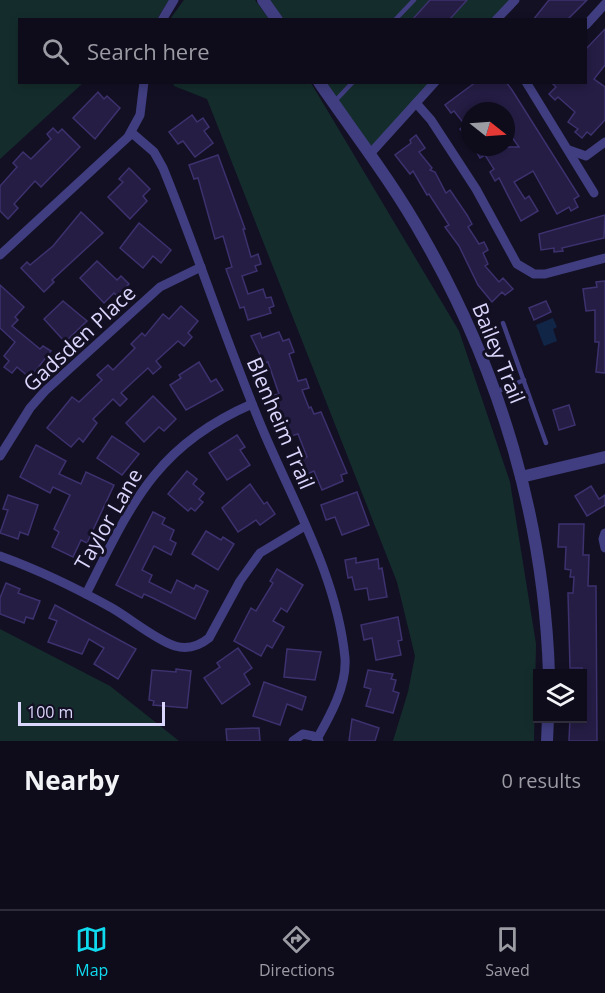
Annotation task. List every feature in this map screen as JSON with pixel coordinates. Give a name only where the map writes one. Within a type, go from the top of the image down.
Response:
[{"type":"street","points":[[163,18],[174,0]]},
{"type":"street","points":[[263,0],[276,18]]},
{"type":"street","points":[[498,18],[515,0]]},
{"type":"street","points":[[587,23],[605,4]]},
{"type":"street","points":[[0,255],[132,133],[140,115],[144,84]]},
{"type":"street","name":"Bailey Trail","points":[[320,84],[422,235],[474,335],[496,392],[521,477],[537,548],[549,669]]},
{"type":"street","points":[[369,155],[433,84]]},
{"type":"street","points":[[527,84],[594,193]]},
{"type":"street","points":[[416,103],[431,120],[476,189],[517,264],[534,274],[545,274],[605,258]]},
{"type":"street","name":"Blenheim Trail","points":[[132,133],[159,159],[252,404],[305,525],[333,603],[345,659],[343,680],[318,740],[303,734],[292,741]]},
{"type":"street","points":[[569,150],[586,156],[605,142]]},
{"type":"street","name":"Gadsden Place","points":[[0,456],[30,408],[45,391],[160,287],[201,267]]},
{"type":"street","name":"Taylor Lane","points":[[86,594],[132,505],[159,468],[190,438],[219,420],[252,404]]},
{"type":"street","points":[[521,477],[605,457]]},
{"type":"street","points":[[0,556],[86,594],[167,643],[184,648],[193,647],[209,638],[240,581],[260,553],[305,525]]},
{"type":"street","points":[[605,533],[603,539],[605,548]]},
{"type":"street","points":[[548,723],[548,741]]},
{"type":"lane","points":[[397,18],[414,0]]},
{"type":"lane","points":[[333,103],[351,84]]},
{"type":"lane","points":[[503,323],[546,442]]},
{"type":"lane","points":[[496,392],[524,380]]},
{"type":"green space","points":[[0,0],[169,0],[158,18],[18,18],[18,84],[82,84],[0,159]]},
{"type":"green space","points":[[184,0],[255,0],[268,18],[171,18]]},
{"type":"green space","points":[[270,0],[515,0],[498,18],[282,18]]},
{"type":"green space","points":[[173,84],[312,84],[459,331],[510,482],[536,644],[535,669],[533,669],[534,741],[393,741],[408,692],[415,656],[397,582],[207,99]]},
{"type":"green space","points":[[327,84],[437,84],[372,150]]},
{"type":"green space","points":[[0,629],[110,686],[179,741],[0,741]]},
{"type":"water","points":[[553,318],[557,327],[553,329],[557,341],[544,346],[536,325]]},
{"type":"building","points":[[430,0],[467,0],[451,18],[414,18]]},
{"type":"building","points":[[549,0],[587,0],[569,18],[535,18]]},
{"type":"building","points":[[605,29],[605,65],[594,79],[605,87],[605,120],[591,135],[587,132],[582,138],[575,132],[578,129],[568,122],[575,112],[558,97],[555,100],[549,94],[556,87],[553,84],[587,84],[587,48]]},
{"type":"building","points":[[473,84],[508,84],[579,196],[574,199],[578,207],[571,211],[569,207],[557,214],[533,171],[514,182],[525,199],[529,196],[538,211],[521,221],[499,178],[495,181],[490,172],[494,169],[486,156],[515,156],[515,147],[519,147],[515,141],[515,102],[461,102],[461,120],[454,111],[451,113],[445,105]]},
{"type":"building","points":[[98,92],[104,99],[107,96],[120,108],[95,139],[73,118]]},
{"type":"building","points":[[192,115],[197,122],[203,118],[209,127],[204,131],[213,143],[195,157],[183,141],[178,144],[169,132]]},
{"type":"building","points":[[53,128],[58,133],[62,129],[80,147],[41,187],[35,181],[14,204],[18,208],[8,219],[0,211],[0,186],[17,167],[13,163],[23,152],[31,159],[51,139],[47,134]]},
{"type":"building","points":[[416,135],[425,148],[419,152],[432,168],[430,170],[435,172],[446,193],[450,190],[467,215],[472,224],[468,227],[479,244],[484,242],[488,250],[483,253],[488,264],[485,266],[499,282],[503,278],[513,289],[505,295],[502,292],[492,302],[478,285],[459,246],[445,227],[449,225],[429,194],[427,195],[413,171],[410,174],[395,155],[411,143],[410,140]]},
{"type":"building","points":[[218,155],[245,229],[243,229],[251,257],[258,254],[261,264],[255,266],[257,271],[242,276],[248,294],[263,289],[266,298],[271,297],[274,306],[269,308],[271,313],[248,320],[244,307],[240,308],[226,269],[232,267],[223,236],[215,239],[198,178],[194,179],[189,165]]},
{"type":"building","points":[[129,168],[150,189],[143,196],[147,201],[130,219],[108,197],[123,182],[119,179]]},
{"type":"building","points":[[81,212],[103,233],[52,280],[54,282],[44,292],[21,268],[27,262],[30,265],[53,246]]},
{"type":"building","points":[[605,215],[604,238],[562,248],[563,251],[554,252],[554,248],[541,250],[539,234]]},
{"type":"building","points":[[139,223],[171,250],[161,263],[153,256],[143,268],[120,248]]},
{"type":"building","points":[[97,261],[117,280],[121,276],[129,284],[117,296],[114,293],[104,303],[80,278]]},
{"type":"building","points":[[605,281],[605,373],[596,372],[599,342],[595,342],[595,310],[586,311],[583,289],[597,287],[596,282]]},
{"type":"building","points":[[0,285],[24,307],[15,317],[18,320],[12,326],[40,349],[43,346],[51,351],[30,378],[17,367],[12,373],[4,367],[9,361],[4,356],[15,342],[0,328]]},
{"type":"building","points":[[63,301],[87,321],[65,342],[44,319]]},
{"type":"building","points":[[546,301],[551,312],[534,320],[529,308]]},
{"type":"building","points":[[181,306],[198,321],[188,333],[192,337],[184,346],[178,341],[156,361],[161,367],[153,374],[148,368],[121,393],[127,399],[120,406],[113,399],[93,419],[97,423],[83,442],[79,438],[71,447],[47,428],[72,397],[79,402],[102,380],[97,375],[108,365],[113,370],[135,348],[131,344],[142,333],[145,336],[163,314],[169,319]]},
{"type":"building","points":[[279,332],[283,341],[289,339],[294,352],[289,354],[298,381],[306,379],[309,388],[302,390],[309,408],[311,407],[314,414],[321,412],[347,473],[341,475],[343,481],[322,490],[314,471],[307,474],[301,460],[307,457],[298,434],[291,436],[287,430],[274,395],[279,394],[268,362],[264,363],[251,336],[260,333],[262,338]]},
{"type":"building","points":[[199,362],[211,382],[216,379],[223,390],[186,410],[170,385],[181,378],[179,375]]},
{"type":"building","points":[[153,396],[176,419],[164,431],[159,427],[144,442],[126,423]]},
{"type":"building","points":[[569,405],[575,425],[559,430],[553,410]]},
{"type":"building","points":[[237,435],[245,447],[240,450],[250,465],[227,480],[209,453]]},
{"type":"building","points":[[112,436],[139,454],[122,475],[97,458]]},
{"type":"building","points":[[36,445],[66,461],[59,474],[81,484],[86,472],[114,485],[87,543],[81,540],[73,557],[52,547],[59,532],[54,529],[70,495],[53,487],[50,493],[20,477]]},
{"type":"building","points":[[187,471],[197,479],[193,484],[204,493],[199,499],[203,502],[195,511],[191,508],[188,511],[168,494]]},
{"type":"building","points":[[250,484],[264,504],[267,502],[275,514],[260,525],[256,520],[238,532],[222,508]]},
{"type":"building","points":[[591,486],[599,499],[605,495],[605,505],[587,516],[575,496]]},
{"type":"building","points":[[357,492],[369,525],[342,535],[335,517],[326,520],[321,505]]},
{"type":"building","points":[[8,495],[38,505],[28,535],[20,532],[18,539],[0,533],[8,510],[3,509]]},
{"type":"building","points":[[153,512],[165,518],[162,524],[174,530],[170,540],[176,543],[171,555],[154,546],[142,570],[152,575],[149,582],[171,593],[177,580],[194,589],[196,585],[208,591],[195,619],[144,594],[142,598],[116,585]]},
{"type":"building","points":[[559,524],[584,524],[583,555],[589,555],[588,586],[596,586],[597,741],[569,741],[570,723],[587,723],[587,669],[570,668],[568,593],[573,593],[574,577],[570,577],[571,570],[565,569],[566,547],[558,547]]},
{"type":"building","points":[[206,531],[221,540],[223,537],[234,544],[218,570],[192,554]]},
{"type":"building","points":[[356,558],[356,563],[378,559],[379,569],[382,568],[387,597],[369,600],[367,588],[355,590],[352,577],[348,578],[345,560]]},
{"type":"building","points":[[277,569],[303,585],[287,612],[281,608],[273,621],[284,627],[272,648],[267,645],[261,656],[234,641],[251,608],[256,611],[273,583],[270,581]]},
{"type":"building","points":[[6,583],[20,589],[18,593],[40,601],[33,619],[26,617],[24,623],[0,614],[0,598]]},
{"type":"building","points":[[55,605],[136,649],[118,679],[94,664],[104,648],[89,639],[82,654],[48,642],[57,621],[49,618]]},
{"type":"building","points":[[398,617],[402,640],[398,641],[401,655],[376,660],[372,638],[364,640],[361,625]]},
{"type":"building","points":[[238,648],[252,668],[244,674],[250,684],[222,704],[204,678],[220,667],[217,663]]},
{"type":"building","points":[[287,649],[321,652],[315,680],[284,677]]},
{"type":"building","points":[[176,669],[191,671],[187,708],[153,705],[154,701],[149,700],[152,670],[176,672]]},
{"type":"building","points":[[368,670],[393,674],[391,679],[396,680],[393,691],[399,693],[393,713],[366,706],[371,689],[364,687]]},
{"type":"building","points":[[264,682],[306,697],[302,710],[287,704],[280,725],[253,716]]},
{"type":"building","points":[[352,719],[379,728],[375,741],[349,741]]},
{"type":"building","points":[[259,728],[260,741],[227,741],[226,729]]}]
